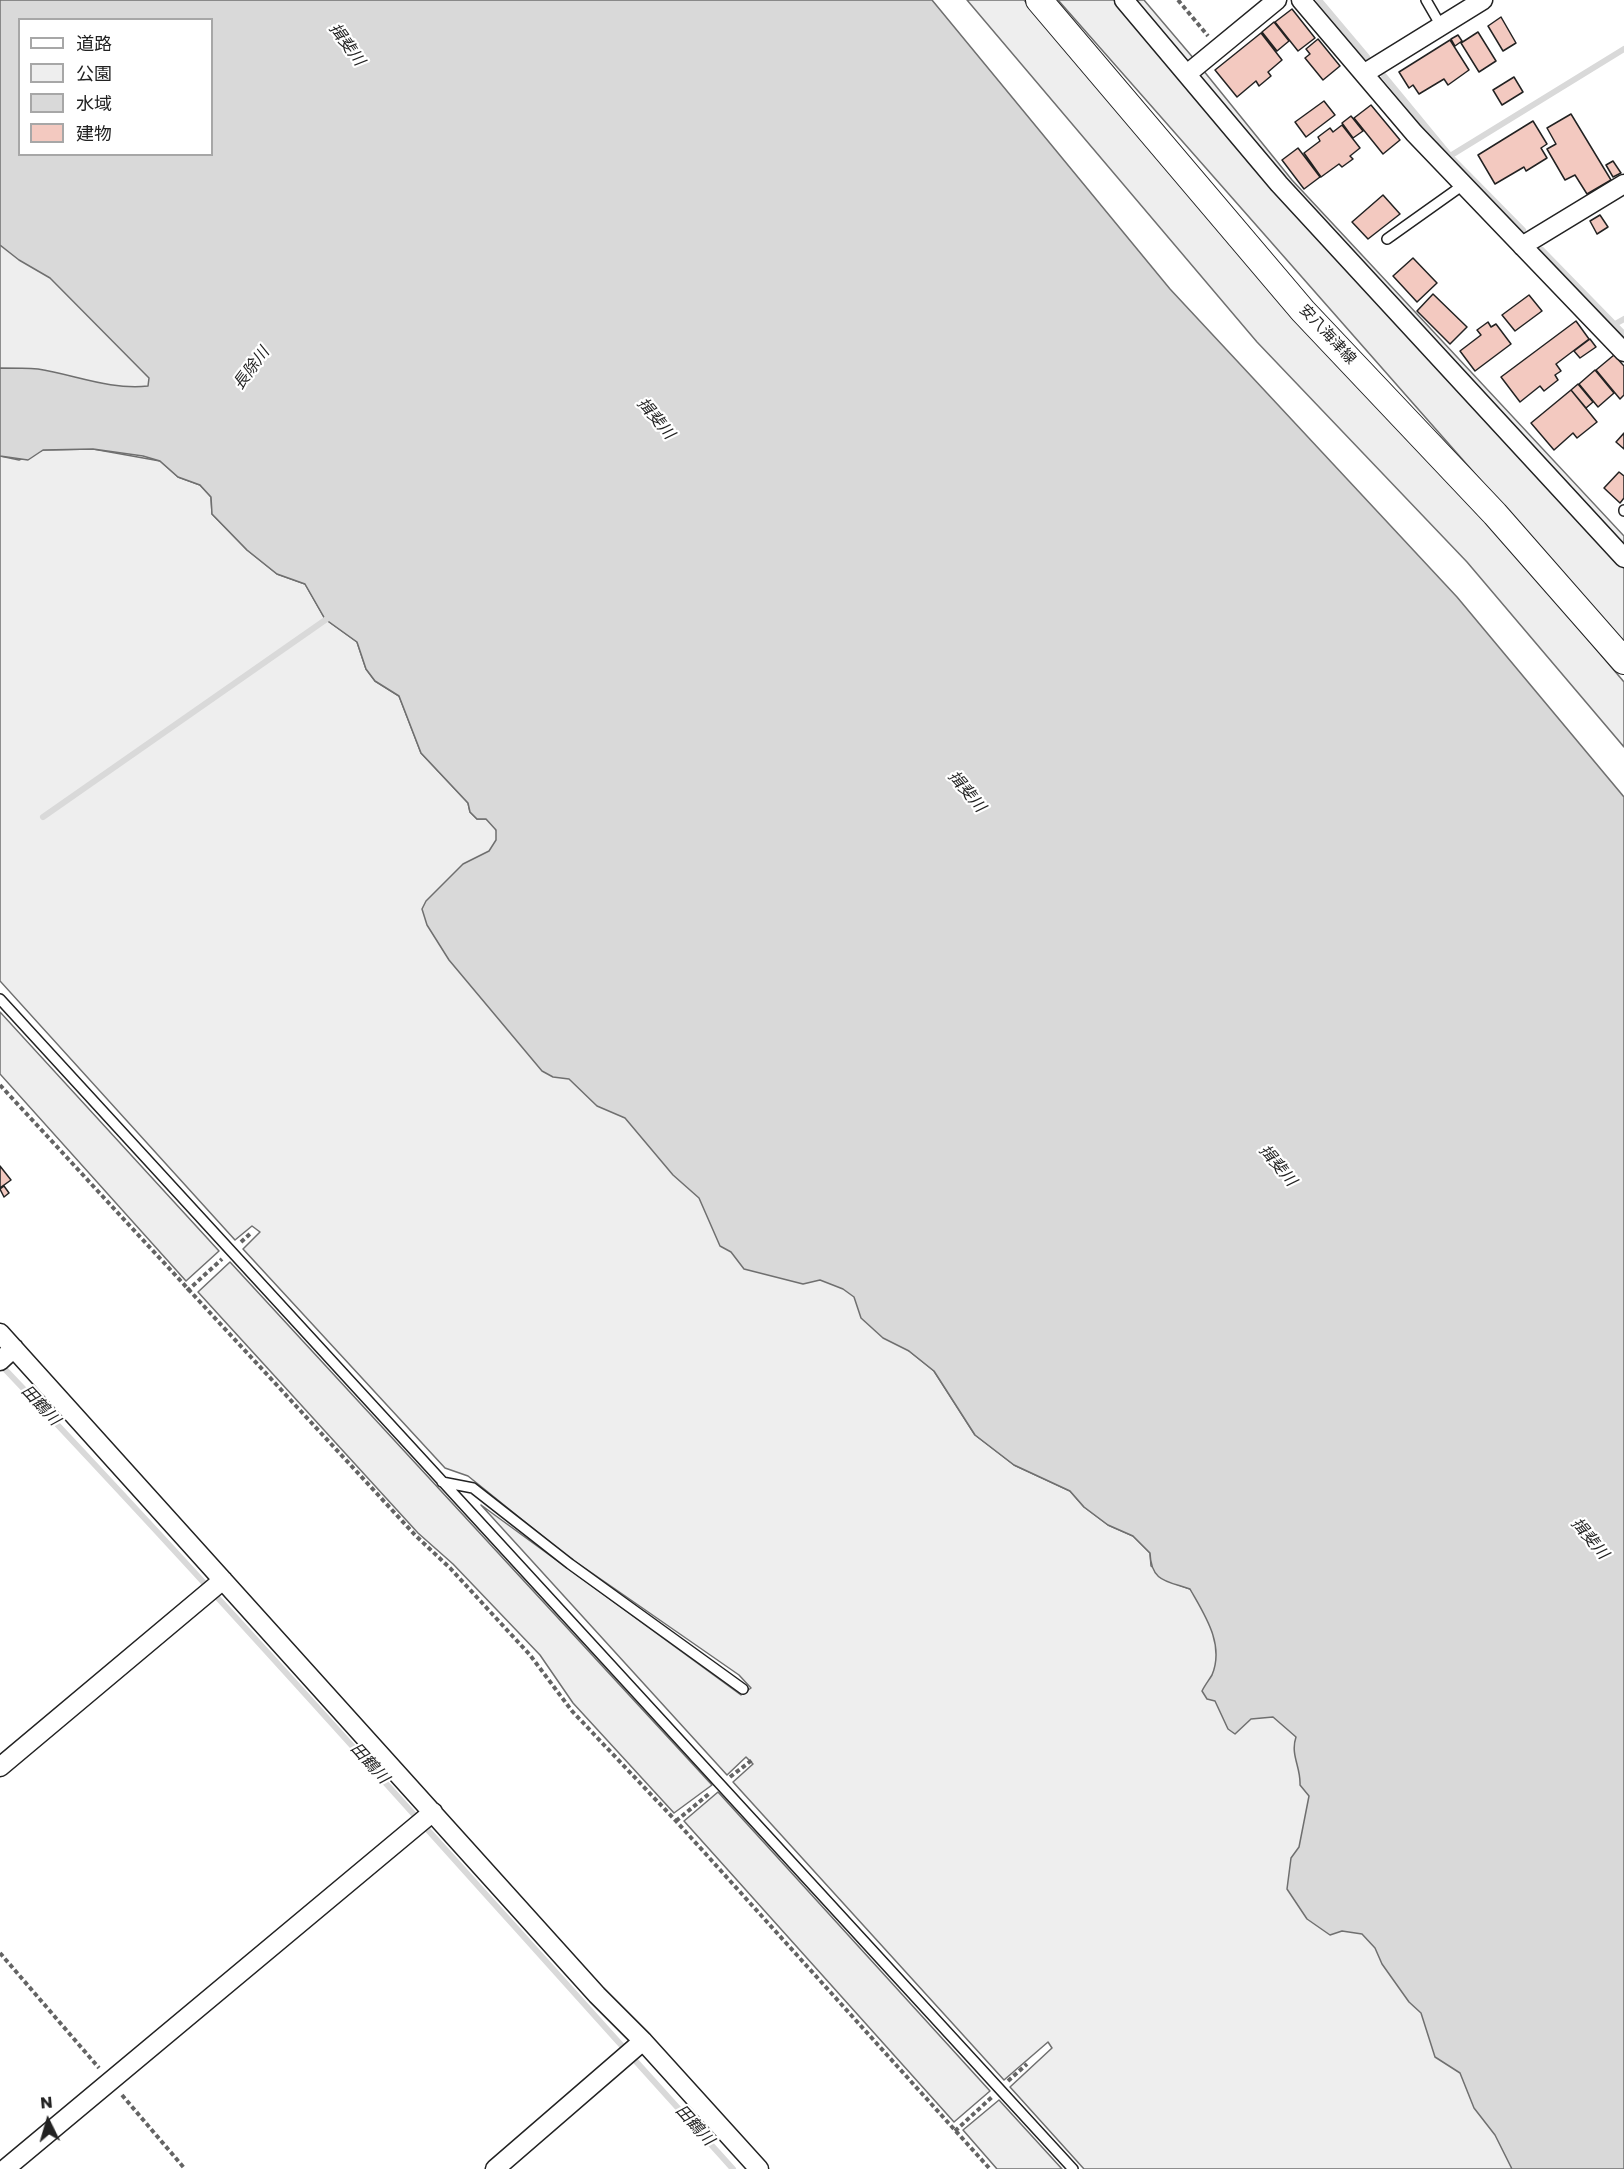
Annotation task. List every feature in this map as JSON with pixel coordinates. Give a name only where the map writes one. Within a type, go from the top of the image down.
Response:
[{"type":"main road","name":"安八海津線","points":[[1039,0],[1303,311],[1495,514],[1624,661]]},
{"type":"street","points":[[1124,0],[1346,258],[1624,558]]},
{"type":"street","points":[[1187,74],[1277,0]]},
{"type":"street","points":[[1301,0],[1414,132],[1624,352]]},
{"type":"street","points":[[1365,73],[1483,0]]},
{"type":"street","points":[[1522,246],[1624,184]]},
{"type":"street","points":[[0,1333],[8,1354],[221,1582],[597,1995],[759,2169]]},
{"type":"street","points":[[0,1767],[221,1582]]},
{"type":"street","points":[[5,2169],[431,1813]]},
{"type":"street","points":[[495,2169],[641,2043]]},
{"type":"lane","points":[[1426,0],[1441,26]]},
{"type":"lane","points":[[1387,239],[1463,185]]},
{"type":"lane","points":[[0,999],[1073,2169]]},
{"type":"lane","points":[[442,1482],[473,1488],[570,1564],[743,1689]]},
{"type":"path","points":[[1178,0],[1218,49]]},
{"type":"path","points":[[0,1085],[416,1536],[450,1568],[530,1655],[572,1711],[684,1830],[990,2169]]},
{"type":"path","points":[[0,1953],[185,2169]]},
{"type":"green space","points":[[967,0],[1024,0],[1290,312],[1488,522],[1624,682],[1624,747],[1467,562],[1257,342]]},
{"type":"green space","points":[[1058,0],[1117,0],[1616,557],[1624,567],[1624,643]]},
{"type":"green space","points":[[1132,0],[1144,0],[1195,60],[1188,66]]},
{"type":"green space","points":[[1203,70],[1292,180],[1624,536],[1624,551],[1286,184],[1197,75]]},
{"type":"green space","points":[[0,193],[179,403],[0,380]]},
{"type":"green space","points":[[93,449],[160,461],[178,477],[200,485],[211,497],[212,514],[247,550],[277,574],[305,584],[325,619],[357,642],[366,669],[375,681],[399,696],[421,753],[468,803],[470,812],[477,819],[486,819],[492,823],[554,931],[909,1351],[934,1371],[975,1435],[1014,1465],[1070,1491],[1084,1507],[1108,1525],[1133,1536],[1150,1553],[1151,1566],[1176,1584],[1190,1589],[1279,1699],[1527,2169],[1084,2169],[1010,2087],[1052,2048],[1048,2042],[1004,2080],[733,1782],[753,1764],[746,1757],[727,1775],[481,1505],[741,1695],[751,1688],[739,1675],[566,1555],[468,1476],[445,1468],[243,1249],[260,1232],[252,1226],[235,1240],[0,981],[0,456],[19,460],[43,450]]},
{"type":"green space","points":[[0,1012],[219,1251],[186,1281],[0,1074]]},
{"type":"green space","points":[[230,1262],[712,1785],[674,1813],[573,1703],[540,1655],[453,1564],[418,1533],[198,1292]]},
{"type":"green space","points":[[718,1792],[990,2091],[954,2122],[684,1821]]},
{"type":"green space","points":[[999,2100],[1062,2169],[997,2169],[963,2130]]},
{"type":"water","points":[[0,0],[932,0],[1170,289],[1457,597],[1624,797],[1624,2169],[1512,2169],[1495,2135],[1474,2108],[1460,2073],[1435,2057],[1421,2013],[1409,2002],[1382,1964],[1375,1948],[1362,1934],[1342,1931],[1330,1935],[1307,1919],[1287,1889],[1291,1858],[1299,1847],[1309,1796],[1300,1785],[1294,1750],[1296,1737],[1273,1717],[1251,1719],[1235,1734],[1228,1729],[1215,1701],[1207,1699],[1202,1691],[1212,1675],[1216,1652],[1211,1630],[1190,1589],[1168,1582],[1157,1575],[1153,1570],[1150,1553],[1133,1536],[1108,1525],[1084,1507],[1070,1491],[1014,1465],[975,1435],[934,1371],[909,1351],[883,1338],[861,1318],[854,1297],[843,1289],[820,1280],[803,1284],[744,1269],[731,1252],[720,1246],[699,1198],[673,1175],[625,1118],[597,1106],[569,1079],[553,1077],[542,1071],[449,960],[427,925],[422,909],[426,901],[463,864],[489,851],[496,840],[496,830],[486,819],[477,819],[470,812],[468,803],[421,753],[399,696],[375,681],[366,669],[357,642],[325,619],[305,584],[277,574],[247,550],[212,514],[211,497],[200,485],[178,477],[160,461],[143,456],[93,449],[43,450],[28,460],[0,456],[0,368],[38,369],[134,387],[148,386],[149,378],[50,278],[19,260],[0,245]]},
{"type":"building","points":[[1292,9],[1315,38],[1298,51],[1275,22]]},
{"type":"building","points":[[1501,17],[1516,43],[1503,51],[1488,26]]},
{"type":"building","points":[[1274,22],[1289,41],[1277,51],[1262,32]]},
{"type":"building","points":[[1478,32],[1496,61],[1479,72],[1461,43]]},
{"type":"building","points":[[1261,33],[1282,60],[1268,72],[1271,76],[1259,86],[1256,81],[1237,97],[1215,70]]},
{"type":"building","points":[[1458,35],[1462,41],[1455,46],[1451,39]]},
{"type":"building","points":[[1318,39],[1340,66],[1323,80],[1305,58],[1310,54],[1306,49]]},
{"type":"building","points":[[1450,40],[1469,70],[1448,85],[1444,79],[1419,94],[1413,85],[1409,88],[1399,72]]},
{"type":"building","points":[[1514,77],[1523,92],[1502,105],[1493,90]]},
{"type":"building","points":[[1324,101],[1335,115],[1306,137],[1295,122]]},
{"type":"building","points":[[1371,105],[1400,140],[1383,154],[1354,118]]},
{"type":"building","points":[[1571,114],[1611,180],[1587,194],[1575,175],[1565,180],[1547,149],[1556,144],[1547,128]]},
{"type":"building","points":[[1351,116],[1363,131],[1353,138],[1342,123]]},
{"type":"building","points":[[1533,121],[1547,144],[1541,148],[1547,158],[1526,171],[1524,167],[1495,184],[1478,155]]},
{"type":"building","points":[[1342,125],[1360,148],[1350,156],[1353,159],[1342,167],[1339,164],[1321,177],[1304,153],[1320,141],[1318,137],[1330,128],[1333,132]]},
{"type":"building","points":[[1298,148],[1320,177],[1304,189],[1282,160]]},
{"type":"building","points":[[1613,161],[1621,173],[1613,177],[1606,165]]},
{"type":"building","points":[[1383,195],[1400,214],[1368,239],[1352,222]]},
{"type":"building","points":[[1600,215],[1608,227],[1597,234],[1590,221]]},
{"type":"building","points":[[1413,258],[1437,283],[1417,302],[1393,276]]},
{"type":"building","points":[[1433,294],[1467,327],[1450,344],[1417,311]]},
{"type":"building","points":[[1529,295],[1542,311],[1515,331],[1502,315]]},
{"type":"building","points":[[1576,321],[1589,339],[1556,364],[1561,371],[1555,375],[1558,380],[1544,391],[1540,386],[1520,402],[1501,377]]},
{"type":"building","points":[[1488,322],[1491,327],[1496,324],[1511,344],[1475,371],[1460,351],[1481,335],[1477,330]]},
{"type":"building","points":[[1590,339],[1596,347],[1580,358],[1574,351]]},
{"type":"building","points":[[1614,355],[1624,366],[1624,395],[1620,399],[1596,370]]},
{"type":"building","points":[[1595,370],[1614,393],[1598,407],[1579,384]]},
{"type":"building","points":[[1578,384],[1593,402],[1586,408],[1571,390]]},
{"type":"building","points":[[1571,390],[1597,422],[1577,438],[1573,433],[1554,450],[1531,423]]},
{"type":"building","points":[[1624,433],[1624,449],[1616,442]]},
{"type":"building","points":[[1619,472],[1624,476],[1624,498],[1620,503],[1604,488]]},
{"type":"building","points":[[0,1166],[11,1180],[0,1188]]},
{"type":"building","points":[[4,1186],[9,1193],[4,1197],[0,1189]]},
{"type":"waterway","points":[[1319,0],[1367,57]]},
{"type":"waterway","points":[[1450,156],[1624,49]]},
{"type":"waterway","points":[[1384,76],[1450,156],[1523,230]]},
{"type":"waterway","points":[[1542,250],[1624,334]]},
{"type":"waterway","points":[[1615,324],[1624,319]]},
{"type":"waterway","points":[[43,817],[331,616]]},
{"type":"waterway","name":"田鶴川","points":[[0,1364],[277,1663],[733,2169]]},
{"type":"water label","name":"揖斐川","points":[[346,45]]},
{"type":"water label","name":"長除川","points":[[252,369]]},
{"type":"water label","name":"揖斐川","points":[[655,419]]},
{"type":"water label","name":"揖斐川","points":[[966,792]]},
{"type":"water label","name":"揖斐川","points":[[1277,1166]]},
{"type":"water label","name":"揖斐川","points":[[1589,1539]]}]
